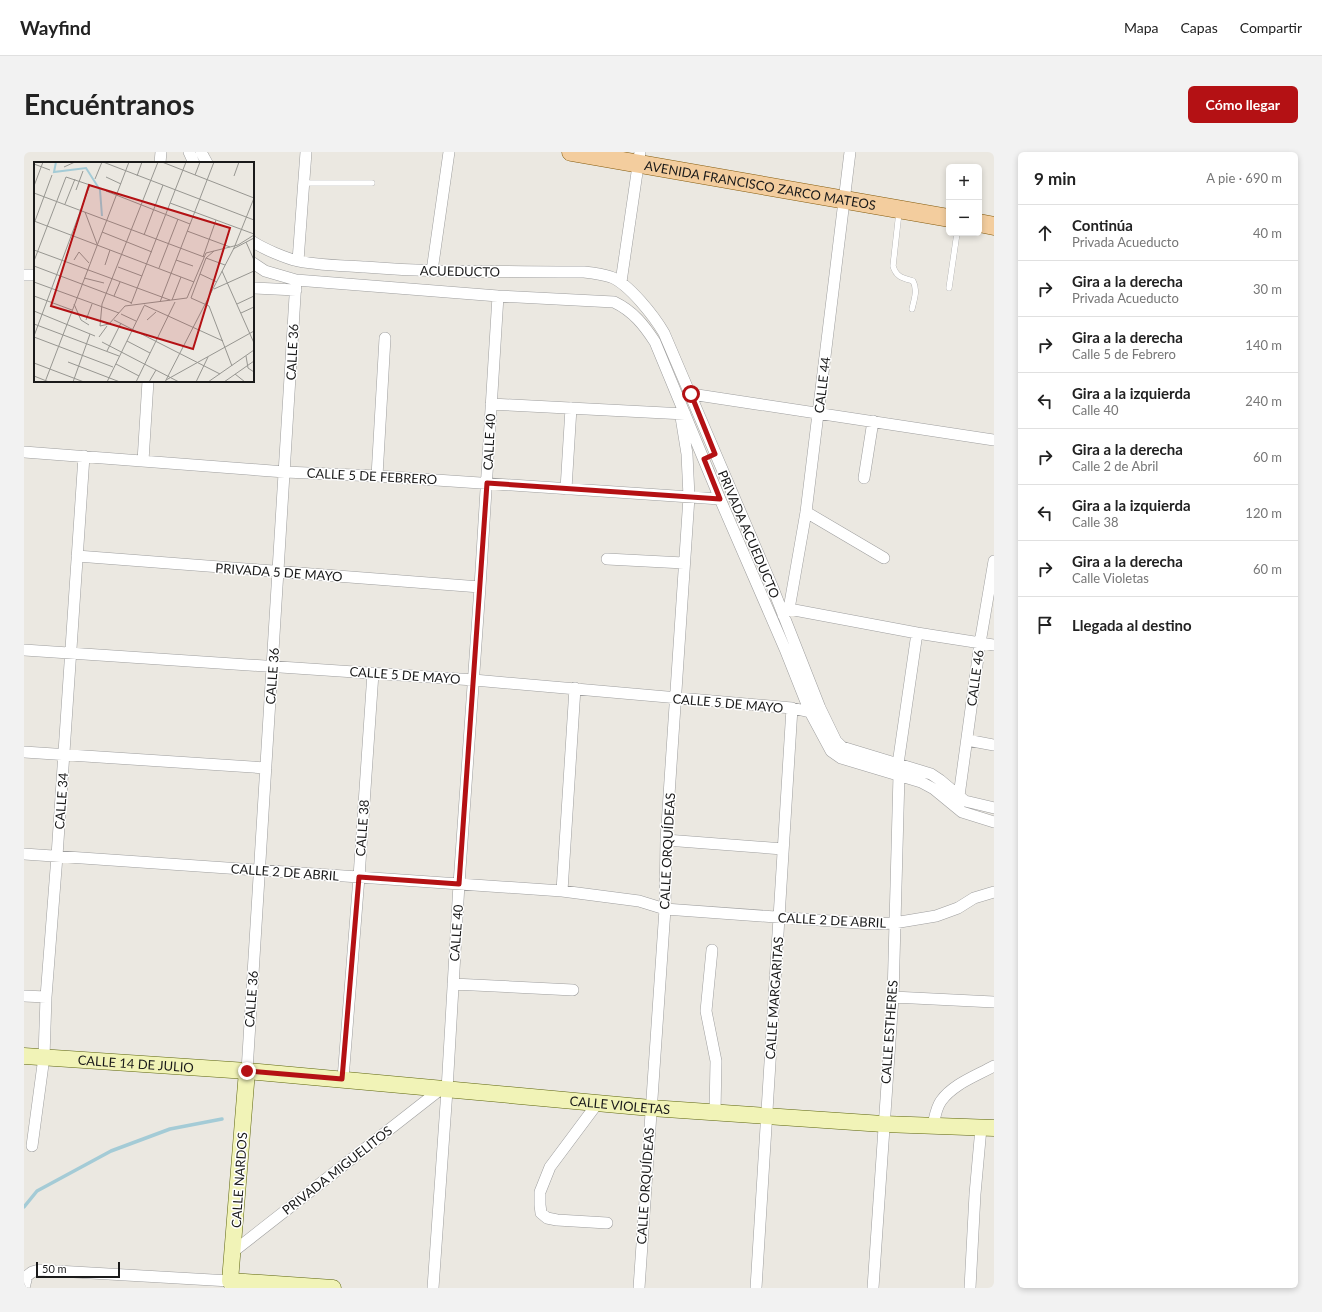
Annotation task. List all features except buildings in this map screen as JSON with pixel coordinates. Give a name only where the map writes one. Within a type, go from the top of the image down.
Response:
[{"type":"main road","name":"AVENIDA FRANCISCO ZARCO MATEOS","points":[[571,152],[639,158],[845,200],[946,217]]},
{"type":"main road","points":[[982,224],[994,226]]},
{"type":"street","points":[[160,162],[161,152]]},
{"type":"street","points":[[189,152],[194,162]]},
{"type":"street","points":[[201,152],[206,162]]},
{"type":"street","points":[[254,243],[298,261],[302,184],[306,152]]},
{"type":"street","points":[[432,271],[449,152]]},
{"type":"street","name":"CALLE 44","points":[[786,612],[806,512],[850,152]]},
{"type":"street","points":[[621,282],[639,158]]},
{"type":"street","name":"ACUEDUCTO","points":[[298,261],[374,268],[432,271],[584,272],[604,275],[621,282]]},
{"type":"street","points":[[254,265],[296,285]]},
{"type":"street","name":"PRIVADA ACUEDUCTO","points":[[621,282],[649,311],[658,322],[664,333],[715,454],[786,612],[815,710]]},
{"type":"street","points":[[254,288],[296,285]]},
{"type":"street","name":"ACUEDUCTO","points":[[296,285],[614,302]]},
{"type":"street","name":"CALLE 36","points":[[247,1071],[296,285]]},
{"type":"street","name":"CALLE 40","points":[[433,1288],[444,1090],[453,984],[474,680],[498,296]]},
{"type":"street","name":"PRIVADA ACUEDUCTO","points":[[614,302],[634,314],[655,342],[682,414],[704,459],[785,649],[815,710]]},
{"type":"street","points":[[377,476],[385,338]]},
{"type":"street","points":[[143,461],[148,382]]},
{"type":"street","points":[[691,394],[994,440]]},
{"type":"street","points":[[491,404],[682,414]]},
{"type":"street","points":[[566,488],[571,408]]},
{"type":"street","name":"CALLE ORQUÍDEAS","points":[[639,1288],[665,908],[666,840],[689,497],[682,414]]},
{"type":"street","points":[[864,478],[873,421]]},
{"type":"street","name":"CALLE 5 DE FEBRERO","points":[[24,452],[285,472],[377,476],[720,499]]},
{"type":"street","points":[[704,459],[715,454]]},
{"type":"street","name":"CALLE 34","points":[[32,1146],[44,1057],[46,997],[84,456]]},
{"type":"street","points":[[806,512],[884,558]]},
{"type":"street","name":"PRIVADA 5 DE MAYO","points":[[77,556],[480,587]]},
{"type":"street","points":[[607,559],[684,563]]},
{"type":"street","name":"CALLE 46","points":[[959,796],[980,643],[994,561]]},
{"type":"street","points":[[786,612],[994,645]]},
{"type":"street","name":"CALLE ESTHERES","points":[[874,1288],[892,997],[898,770],[918,633]]},
{"type":"street","name":"CALLE 5 DE MAYO","points":[[24,650],[474,680],[815,710]]},
{"type":"street","name":"CALLE 38","points":[[342,1079],[359,877],[373,673]]},
{"type":"street","points":[[562,890],[575,688]]},
{"type":"street","name":"CALLE MARGARITAS","points":[[756,1288],[792,708]]},
{"type":"street","points":[[815,710],[831,751],[835,755],[898,770],[931,774],[965,801],[972,804],[994,808]]},
{"type":"street","points":[[967,740],[994,745]]},
{"type":"street","points":[[24,752],[266,768]]},
{"type":"street","points":[[898,770],[934,790],[962,812],[994,822]]},
{"type":"street","points":[[666,840],[784,849]]},
{"type":"street","name":"CALLE 2 DE ABRIL","points":[[24,854],[562,890],[639,901],[665,908],[779,918],[873,924],[894,923],[936,916],[949,912],[974,898],[994,892]]},
{"type":"street","points":[[712,950],[706,1011],[716,1061],[715,1112]]},
{"type":"street","points":[[453,984],[573,990]]},
{"type":"street","points":[[24,996],[46,997]]},
{"type":"street","points":[[892,997],[994,1002]]},
{"type":"street","name":"CALLE 14 DE JULIO","points":[[24,1056],[247,1071]]},
{"type":"street","points":[[933,1125],[940,1102],[947,1094],[958,1086],[994,1066]]},
{"type":"street","name":"CALLE VIOLETAS","points":[[247,1071],[597,1104],[883,1124],[987,1128]]},
{"type":"street","name":"CALLE NARDOS","points":[[230,1285],[234,1251],[247,1071]]},
{"type":"street","name":"PRIVADA MIGUELITOS","points":[[234,1251],[444,1090]]},
{"type":"street","points":[[597,1104],[550,1168],[540,1192],[540,1205],[541,1213],[547,1218],[607,1223]]},
{"type":"street","points":[[970,1288],[975,1194],[987,1128]]},
{"type":"street","points":[[24,1288],[27,1276],[32,1272],[39,1270],[230,1285],[333,1288]]},
{"type":"lane","points":[[302,184],[372,183]]},
{"type":"lane","points":[[899,209],[893,266],[895,272],[900,277],[913,281],[916,285],[912,309]]},
{"type":"lane","points":[[949,288],[956,236]]},
{"type":"waterway","points":[[24,1207],[37,1191],[111,1151],[170,1129],[222,1119]]},
{"type":"route","points":[[247,1071],[342,1079],[359,877],[459,884],[487,483],[720,499],[704,459],[715,454],[691,394]]}]
